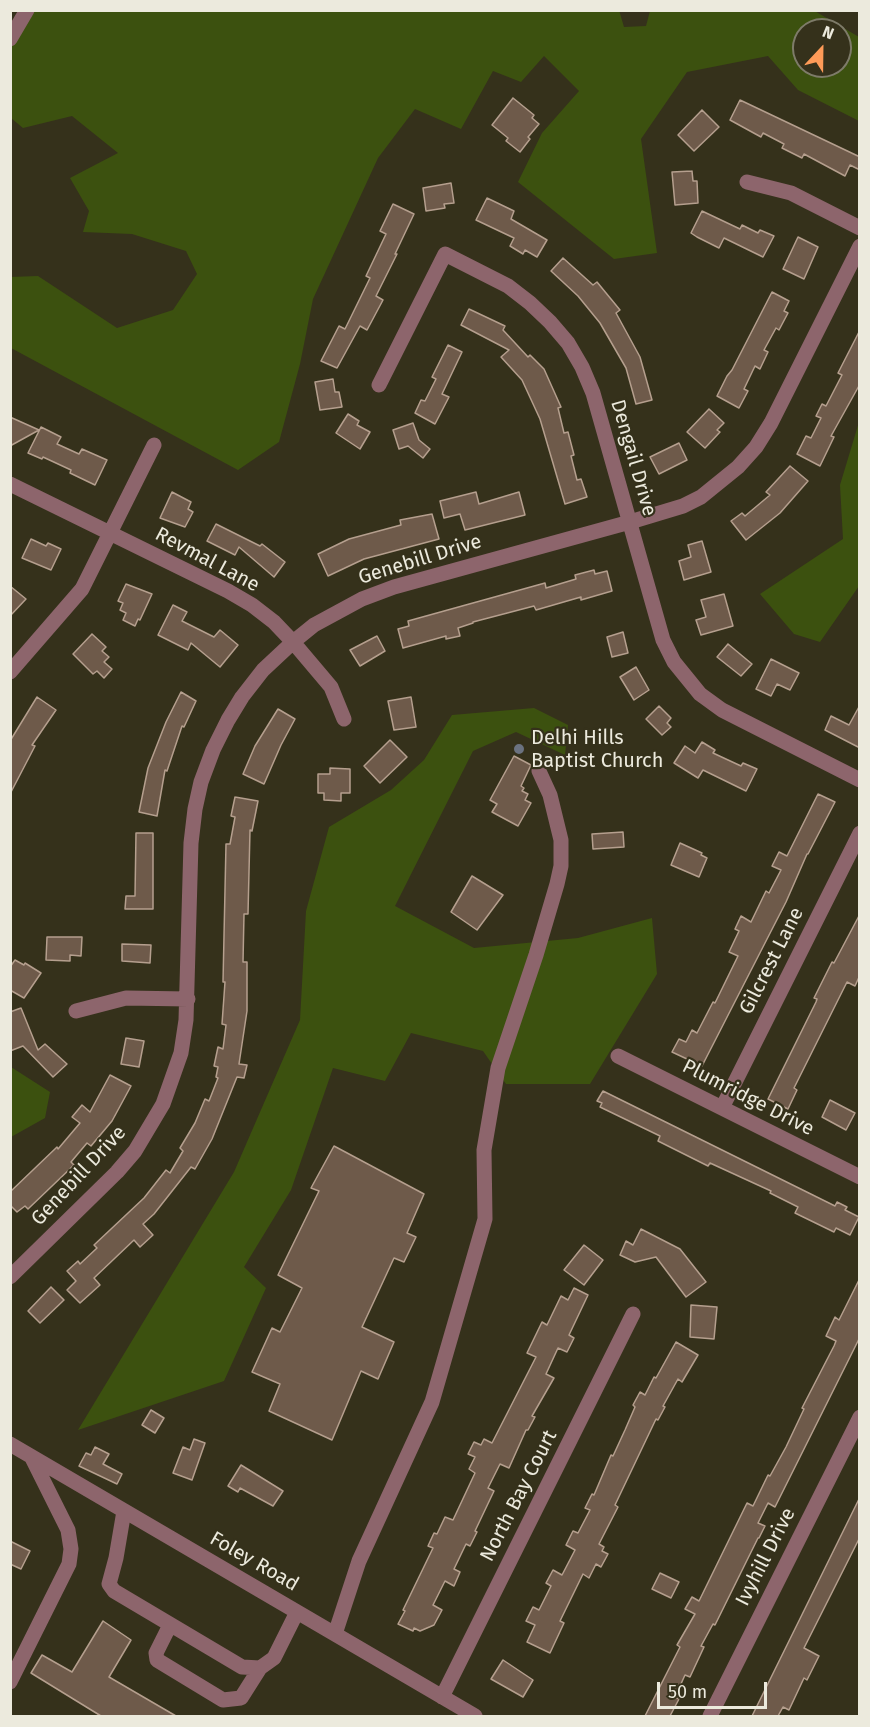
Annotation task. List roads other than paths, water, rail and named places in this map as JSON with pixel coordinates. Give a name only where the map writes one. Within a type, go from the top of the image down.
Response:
[{"type":"street","points":[[10,39],[27,10]]},
{"type":"street","points":[[747,182],[791,193],[860,228]]},
{"type":"street","name":"Genebill Drive","points":[[10,1276],[117,1172],[135,1151],[150,1129],[173,1079],[181,1053],[188,999],[191,843],[195,809],[201,782],[213,750],[242,697],[263,670],[293,642],[338,611],[362,599],[394,587],[630,522],[683,506],[701,497],[738,467],[756,447],[771,423],[860,246]]},
{"type":"street","name":"Dengail Drive","points":[[379,385],[445,254],[490,276],[530,303],[568,343],[593,393],[663,640],[674,662],[700,694],[722,710],[860,780]]},
{"type":"street","points":[[10,672],[82,589],[154,445]]},
{"type":"street","name":"Revmal Lane","points":[[10,484],[252,605],[274,622],[331,687],[344,719]]},
{"type":"street","points":[[335,1634],[359,1561],[432,1402],[484,1219],[484,1150],[498,1068],[536,955],[561,866],[561,840],[550,795],[539,771]]},
{"type":"street","name":"Gilcrest Lane","points":[[722,1108],[860,832]]},
{"type":"street","points":[[76,1011],[126,998],[188,999]]},
{"type":"street","name":"Plumridge Drive","points":[[618,1056],[860,1177]]},
{"type":"street","name":"North Bay Court","points":[[442,1697],[633,1314]]},
{"type":"street","name":"Ivyhill Drive","points":[[710,1716],[860,1417]]},
{"type":"street","name":"Foley Road","points":[[10,1444],[475,1716]]},
{"type":"street","points":[[10,1682],[69,1563],[71,1549],[68,1530],[31,1456]]},
{"type":"street","points":[[124,1511],[109,1584],[114,1591],[242,1667],[260,1668]]},
{"type":"street","points":[[170,1625],[156,1653],[157,1660],[223,1700],[241,1698],[260,1668],[274,1658],[297,1612]]},
{"type":"place","name":"Delhi Hills Baptist Church","points":[[519,749]]}]
